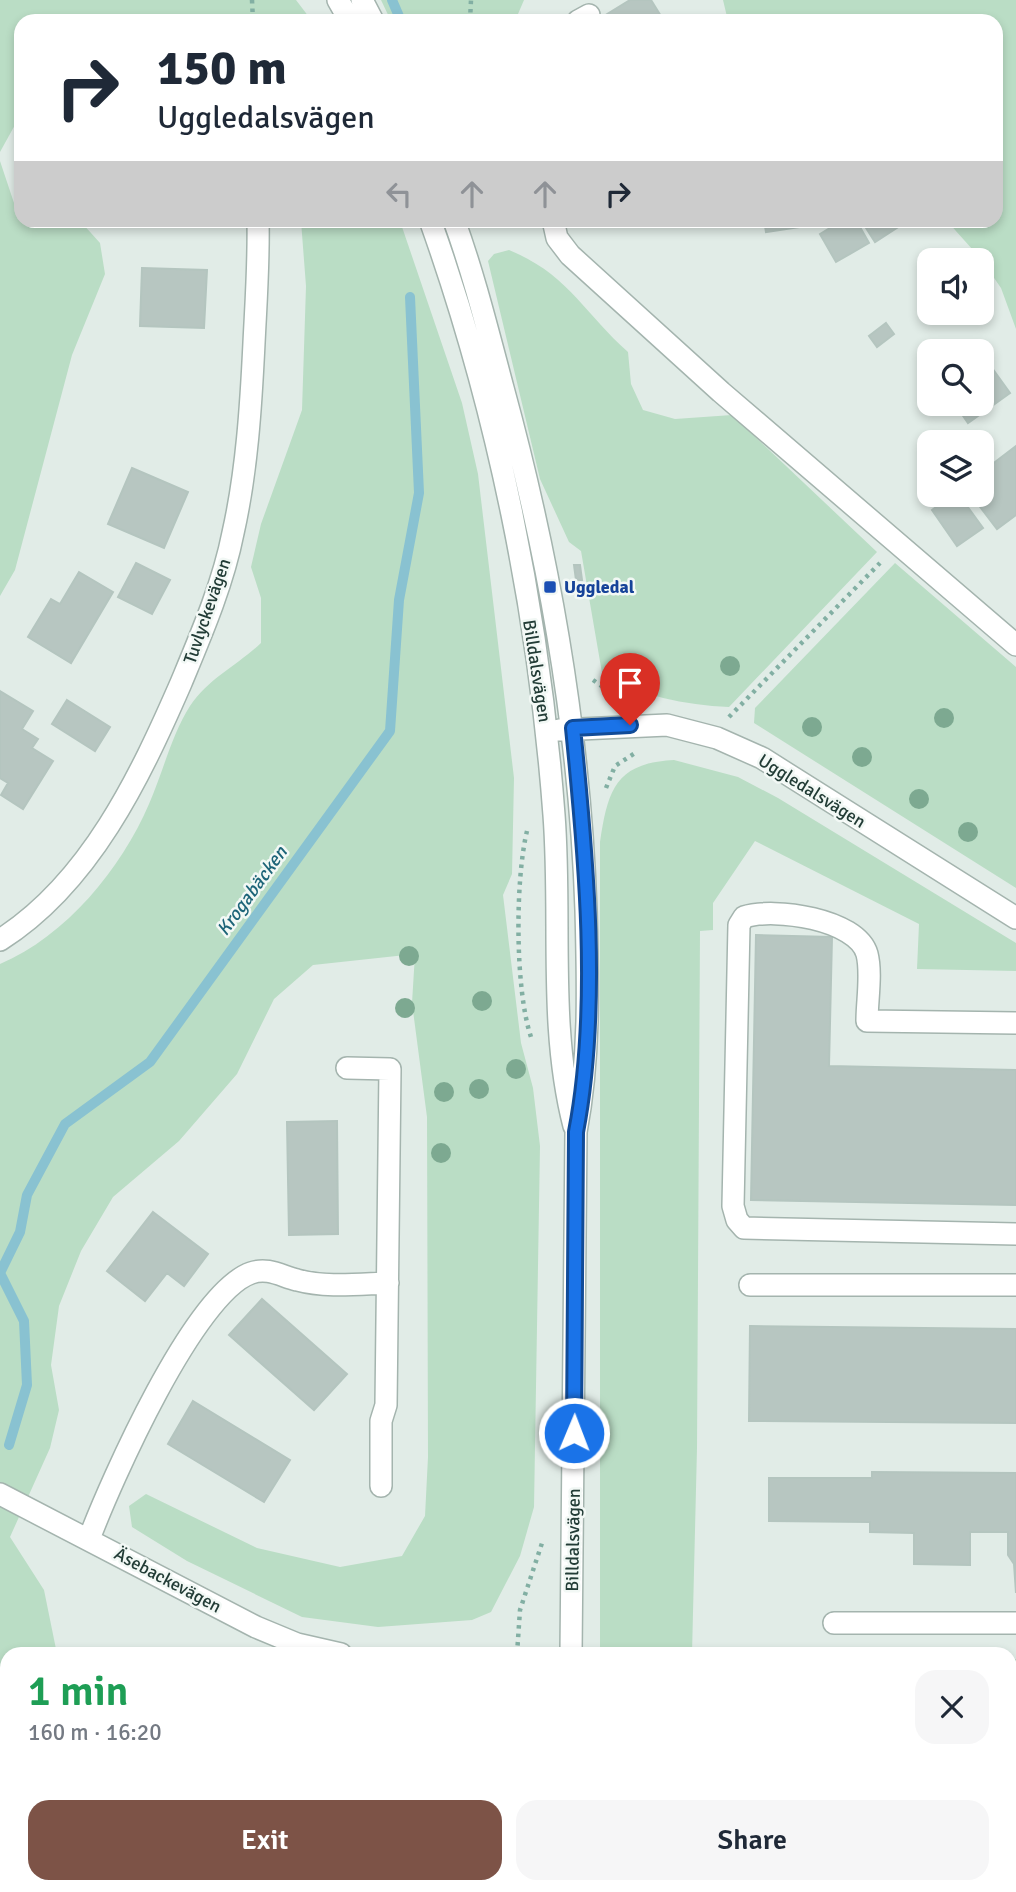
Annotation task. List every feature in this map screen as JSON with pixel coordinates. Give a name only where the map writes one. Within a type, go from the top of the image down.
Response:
[{"type":"street","name":"Tuvlyckevägen","points":[[0,940],[67,881],[117,812],[161,728],[212,602],[233,533],[244,459],[251,397],[258,228]]},
{"type":"street","name":"Billdalsvägen","points":[[433,228],[470,343],[509,498],[546,731],[555,818],[558,1005],[565,1093],[576,1132]]},
{"type":"street","name":"Billdalsvägen","points":[[456,228],[533,496],[573,728],[583,815],[589,1006],[584,1092],[576,1132],[571,1647]]},
{"type":"street","points":[[555,228],[557,238],[570,256],[677,354],[1016,645]]},
{"type":"street","name":"Uggledalsvägen","points":[[546,731],[667,725],[717,738],[762,758],[1016,918]]},
{"type":"street","points":[[1016,1023],[867,1020],[867,955],[860,940],[825,922],[782,912],[760,912],[744,917],[739,925],[733,1206],[737,1220],[744,1228],[1016,1234]]},
{"type":"street","points":[[347,1068],[390,1069],[386,1405],[381,1421],[381,1486]]},
{"type":"street","points":[[89,1539],[103,1502],[181,1349],[225,1290],[251,1273],[272,1270],[299,1281],[321,1284],[388,1283]]},
{"type":"street","points":[[750,1284],[1016,1285]]},
{"type":"street","name":"Äsebackevägen","points":[[0,1494],[256,1627],[310,1647]]},
{"type":"street","points":[[834,1623],[1016,1623]]},
{"type":"path","points":[[717,738],[728,718],[899,544]]},
{"type":"path","points":[[590,673],[595,683],[613,694],[649,700]]},
{"type":"path","points":[[716,714],[728,718]]},
{"type":"path","points":[[583,815],[596,814],[615,766],[640,751]]},
{"type":"path","points":[[532,1040],[524,1016],[519,903],[523,848],[529,819],[555,818]]},
{"type":"path","points":[[517,1647],[520,1610],[533,1576],[544,1526]]},
{"type":"green space","points":[[0,0],[296,0],[307,14],[14,14],[14,127],[0,152]]},
{"type":"green space","points":[[381,0],[524,0],[518,14],[388,14]]},
{"type":"green space","points":[[723,0],[1016,0],[1016,329],[1001,288],[994,278],[994,248],[971,248],[953,228],[1003,228],[1003,14],[726,14]]},
{"type":"green space","points":[[0,161],[14,203],[14,228],[86,228],[100,243],[105,274],[72,355],[15,570],[0,596]]},
{"type":"green space","points":[[302,228],[402,228],[462,403],[478,474],[514,778],[512,874],[503,895],[521,1043],[533,1088],[540,1146],[534,1507],[520,1556],[491,1612],[472,1620],[378,1627],[302,1617],[187,1561],[132,1527],[129,1506],[146,1494],[257,1548],[340,1567],[402,1556],[425,1516],[428,1457],[427,1117],[412,1003],[415,954],[313,965],[274,999],[237,1074],[179,1141],[113,1197],[81,1251],[59,1306],[51,1365],[59,1410],[50,1448],[10,1537],[44,1590],[56,1647],[0,1647],[0,964],[24,952],[69,918],[107,876],[137,828],[190,706],[215,680],[261,643],[261,598],[251,567],[261,524],[302,410],[306,286]]},
{"type":"green space","points":[[509,250],[529,260],[561,283],[628,352],[631,384],[643,410],[675,419],[732,415],[877,552],[729,707],[663,698],[632,688],[602,673],[581,551],[569,542],[540,479],[488,261],[494,254]]},
{"type":"green space","points":[[895,563],[1016,667],[1016,888],[754,723],[755,708]]},
{"type":"green space","points":[[674,760],[738,777],[778,798],[1016,943],[1016,971],[917,969],[919,924],[755,841],[713,903],[713,930],[700,931],[697,1448],[692,1647],[600,1647],[600,842],[607,807],[618,782],[627,773],[654,762]]},
{"type":"building","points":[[630,0],[651,0],[660,14],[607,14]]},
{"type":"building","points":[[765,228],[793,228],[766,232]]},
{"type":"building","points":[[830,228],[861,228],[869,243],[836,262],[820,234]]},
{"type":"building","points":[[866,228],[897,228],[875,242]]},
{"type":"building","points":[[142,268],[207,270],[204,328],[140,326]]},
{"type":"building","points":[[886,323],[894,334],[877,347],[869,336]]},
{"type":"building","points":[[994,371],[1010,393],[994,404]]},
{"type":"building","points":[[963,416],[978,416],[968,423]]},
{"type":"building","points":[[1016,446],[1016,515],[997,529],[980,507],[994,507],[994,463]]},
{"type":"building","points":[[132,468],[188,492],[164,548],[108,524]]},
{"type":"building","points":[[936,507],[968,507],[983,528],[957,546],[932,510]]},
{"type":"building","points":[[136,563],[170,580],[152,614],[118,597]]},
{"type":"building","points":[[574,565],[580,565],[582,580],[576,580]]},
{"type":"building","points":[[79,572],[113,592],[71,663],[28,637],[51,599],[60,604]]},
{"type":"building","points":[[0,691],[33,711],[22,729],[38,739],[32,748],[53,761],[23,809],[1,795],[8,783],[0,778]]},
{"type":"building","points":[[67,700],[110,727],[95,751],[52,724]]},
{"type":"building","points":[[756,935],[832,937],[829,1066],[1016,1070],[1016,1205],[751,1200]]},
{"type":"building","points":[[337,1121],[338,1234],[289,1235],[287,1122]]},
{"type":"building","points":[[153,1212],[208,1254],[184,1286],[167,1273],[145,1301],[107,1271]]},
{"type":"building","points":[[262,1299],[347,1374],[314,1410],[229,1335]]},
{"type":"building","points":[[750,1326],[1016,1329],[1016,1423],[749,1421]]},
{"type":"building","points":[[193,1401],[290,1460],[264,1502],[168,1444]]},
{"type":"building","points":[[872,1472],[1016,1473],[1016,1593],[1014,1564],[1008,1555],[1008,1532],[970,1532],[970,1565],[914,1564],[914,1533],[870,1532],[870,1522],[769,1521],[769,1478],[872,1478]]},
{"type":"waterway","name":"Krogabäcken","points":[[392,0],[398,14]]},
{"type":"waterway","name":"Krogabäcken","points":[[9,1445],[27,1385],[24,1321],[0,1273],[20,1232],[27,1195],[65,1124],[150,1062],[390,731],[399,600],[419,493],[410,297]]},
{"type":"place","name":"Uggledal","points":[[550,587]]},
{"type":"route","points":[[574,1433],[576,1132],[584,1092],[589,1006],[583,815],[573,728],[630,725]]}]
